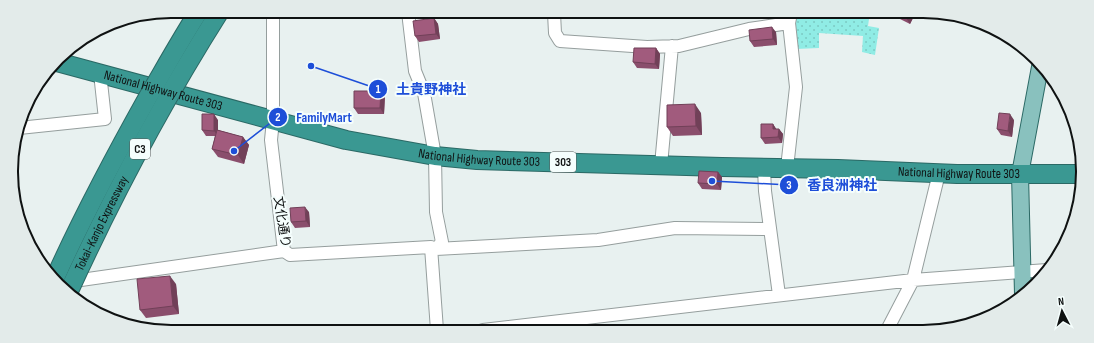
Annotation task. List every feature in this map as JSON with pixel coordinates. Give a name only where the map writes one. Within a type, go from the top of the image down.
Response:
[{"type":"highway","name":"Tokai-Kanjo Expressway","points":[[57,274],[80,223],[131,128],[194,18]]},
{"type":"highway","name":"Tokai-Kanjo Expressway","points":[[71,287],[87,250],[135,157],[187,63],[216,18]]},
{"type":"highway","name":"National Highway Route 303","points":[[63,63],[346,140],[435,156],[477,160],[940,173],[1076,174]]},
{"type":"main road","points":[[1023,288],[1020,174],[1039,72]]},
{"type":"street","name":"文化通り","points":[[273,18],[273,120],[271,140],[284,251],[290,255],[431,247],[437,325]]},
{"type":"street","points":[[409,18],[415,71],[424,93],[435,156],[436,212],[442,242],[436,249],[598,240],[675,228],[770,229]]},
{"type":"street","points":[[554,18],[555,33],[560,41],[647,47],[679,46],[790,18],[796,87],[787,168]]},
{"type":"street","points":[[661,165],[672,46]]},
{"type":"street","points":[[24,127],[105,119],[100,73]]},
{"type":"street","points":[[764,168],[765,191],[779,294]]},
{"type":"street","points":[[890,325],[913,280],[940,173]]},
{"type":"street","points":[[65,282],[284,251]]},
{"type":"street","points":[[523,325],[779,294],[913,280],[1040,270]]},
{"type":"shaded area","points":[[796,18],[869,19],[868,26],[879,28],[875,55],[862,52],[863,36],[819,33],[819,48],[796,49],[794,27]]},
{"type":"building","points":[[434,18],[436,34],[415,36],[413,21]]},
{"type":"building","points":[[772,27],[773,39],[750,41],[749,30]]},
{"type":"building","points":[[634,48],[656,48],[655,64],[633,62]]},
{"type":"building","points":[[369,89],[381,89],[380,108],[354,108],[354,91],[369,91]]},
{"type":"building","points":[[695,104],[696,126],[667,127],[667,105]]},
{"type":"building","points":[[999,113],[1010,114],[1008,131],[997,129]]},
{"type":"building","points":[[202,114],[214,114],[214,131],[202,130]]},
{"type":"building","points":[[761,124],[773,124],[773,129],[779,129],[778,137],[761,138]]},
{"type":"building","points":[[217,130],[243,137],[238,155],[212,149]]},
{"type":"building","points":[[699,171],[718,172],[717,184],[698,183]]},
{"type":"building","points":[[305,207],[306,221],[291,222],[290,208]]},
{"type":"building","points":[[170,276],[173,306],[140,310],[137,279]]},
{"type":"place","name":"土貴野神社","points":[[311,66]]},
{"type":"place","name":"FamilyMart","points":[[234,151]]},
{"type":"place","name":"香良洲神社","points":[[712,181]]}]
